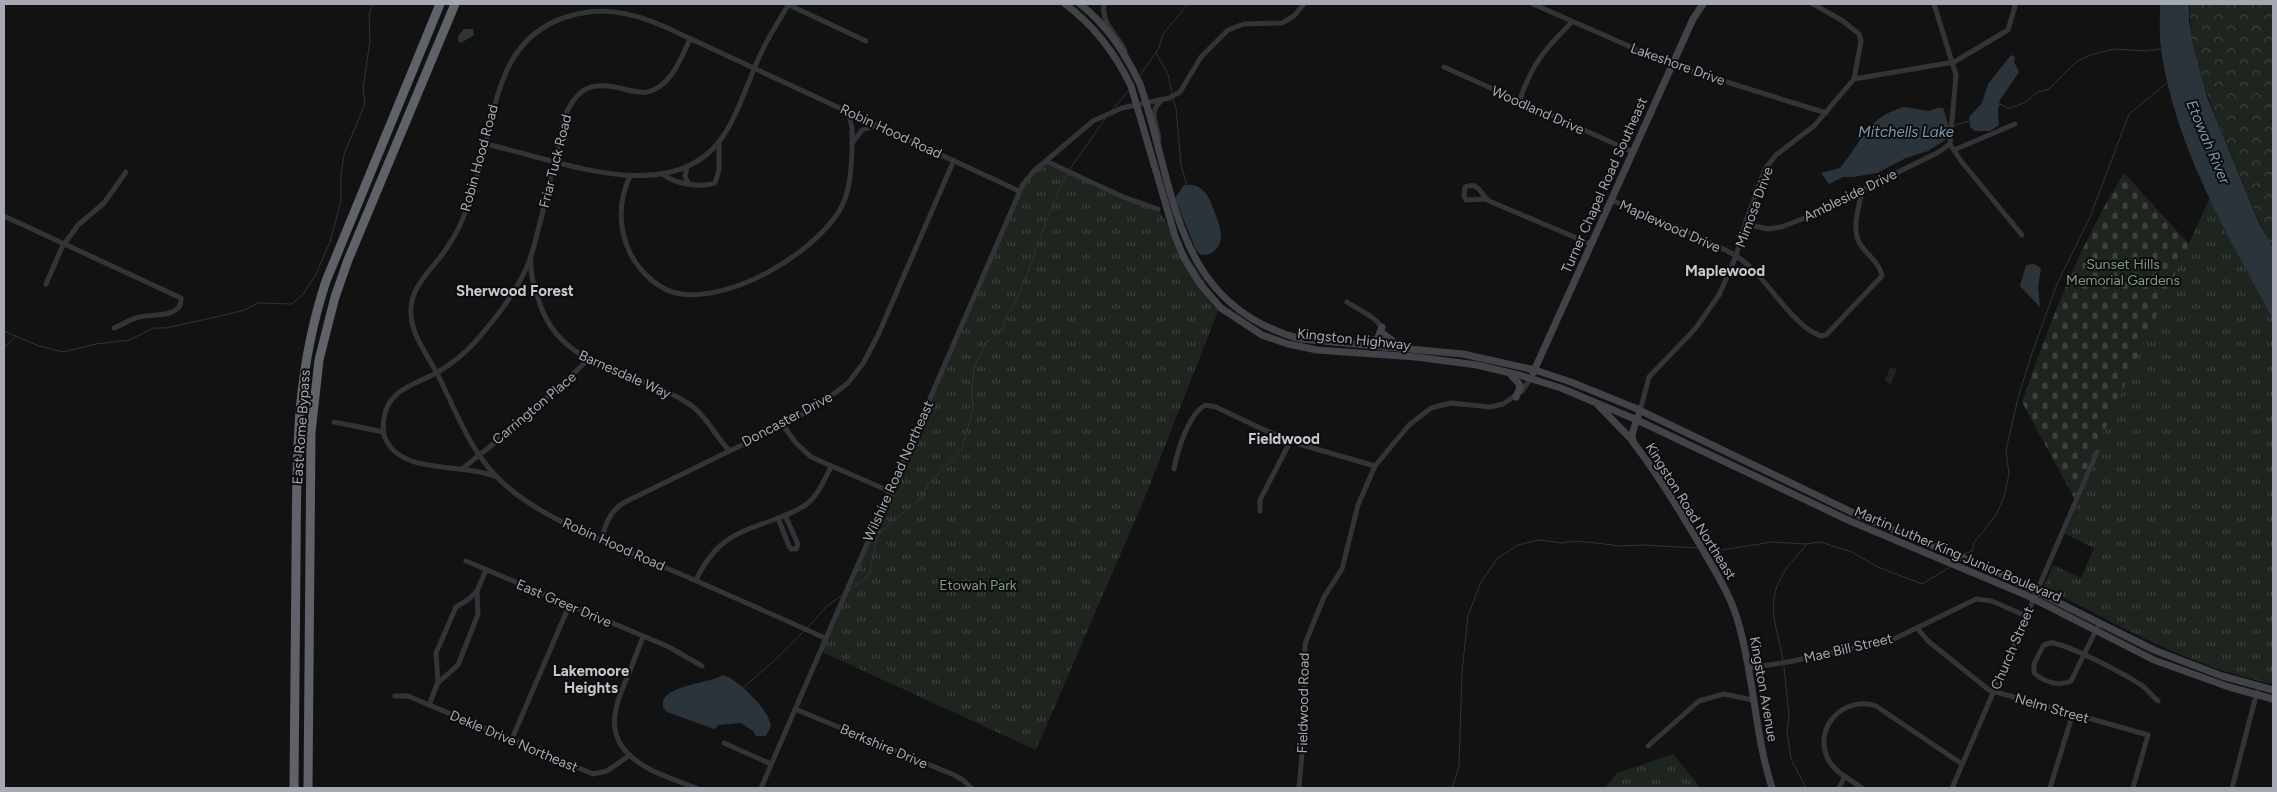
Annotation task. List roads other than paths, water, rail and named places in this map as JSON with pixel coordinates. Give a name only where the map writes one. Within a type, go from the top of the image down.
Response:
[{"type":"highway","name":"East Rome Bypass","points":[[294,788],[297,431],[305,359],[326,281],[440,4]]},
{"type":"highway","name":"East Rome Bypass","points":[[308,788],[311,432],[313,401],[321,346],[348,260],[455,4]]},
{"type":"main road","name":"Kingston Highway","points":[[1065,4],[1085,19],[1120,63],[1131,86],[1180,250],[1200,284],[1222,308],[1253,330],[1288,344],[1316,350],[1451,361],[1507,372],[1531,378],[1591,399],[1637,420]]},
{"type":"main road","name":"Kingston Highway","points":[[1080,4],[1108,31],[1129,61],[1147,104],[1178,219],[1189,249],[1204,275],[1228,302],[1256,322],[1284,334],[1330,343],[1463,354],[1552,375]]},
{"type":"main road","name":"Turner Chapel Road Southeast","points":[[1531,378],[1672,65],[1702,4]]},
{"type":"main road","points":[[1368,345],[1378,338],[1382,327]]},
{"type":"main road","points":[[1385,335],[1401,348]]},
{"type":"main road","points":[[1540,358],[1542,365],[1552,375],[1640,411]]},
{"type":"main road","points":[[1507,372],[1519,382],[1520,390],[1516,397]]},
{"type":"main road","points":[[1591,399],[1611,416],[1634,442]]},
{"type":"main road","name":"Kingston Road Northeast","points":[[1640,411],[1632,434],[1634,442],[1669,492],[1728,596]]},
{"type":"main road","name":"Martin Luther King Junior Boulevard","points":[[1640,411],[1864,518],[1993,570],[2169,656],[2222,676],[2273,690]]},
{"type":"main road","name":"Martin Luther King Junior Boulevard","points":[[1637,420],[1850,521],[2034,599],[2169,666],[2273,699]]},
{"type":"main road","name":"Kingston Avenue","points":[[1728,596],[1739,624],[1772,788]]},
{"type":"street","points":[[485,144],[630,176],[664,175],[687,167],[708,154],[719,143],[734,117],[769,35],[788,4],[866,41]]},
{"type":"street","name":"Wilshire Road Northeast","points":[[761,788],[1019,192],[1027,178],[1093,121],[1107,114],[1163,100],[1175,95],[1184,88],[1201,57],[1228,30],[1244,24],[1282,23],[1294,16],[1304,4]]},
{"type":"street","name":"Lakeshore Drive","points":[[1533,4],[1672,65],[1826,113]]},
{"type":"street","name":"Mimosa Drive","points":[[1640,411],[1649,377],[1711,308],[1722,290],[1736,256],[1745,224],[1765,169],[1772,158],[1814,126],[1854,79],[1861,40],[1859,34],[1843,21],[1813,4]]},
{"type":"street","points":[[1934,4],[1954,62],[1956,75],[1950,144],[2022,235]]},
{"type":"street","points":[[1089,11],[1097,14],[1104,6]]},
{"type":"street","points":[[1104,6],[1105,21],[1118,37],[1129,61]]},
{"type":"street","points":[[1854,79],[1954,62],[2008,30],[2015,6]]},
{"type":"street","name":"Robin Hood Road","points":[[825,638],[602,539],[532,505],[497,478],[468,435],[412,322],[412,299],[420,283],[446,249],[461,222],[472,194],[497,94],[508,66],[521,48],[547,25],[576,14],[611,11],[642,17],[954,160],[1019,192]]},
{"type":"street","points":[[1519,102],[1529,74],[1537,59],[1572,22]]},
{"type":"street","name":"Friar Tuck Road","points":[[384,432],[384,415],[394,396],[422,378],[437,373],[476,341],[500,312],[520,280],[531,258],[565,116],[573,99],[582,90],[600,85],[636,92],[648,92],[654,89],[672,74],[690,39]]},
{"type":"street","name":"Woodland Drive","points":[[1444,67],[1633,152]]},
{"type":"street","points":[[1161,157],[1158,131],[1153,113],[1155,107],[1163,100]]},
{"type":"street","points":[[630,176],[621,196],[620,211],[625,240],[637,265],[654,282],[667,290],[680,294],[703,295],[736,286],[784,262],[820,234],[838,213],[845,199],[851,171],[851,122],[845,110]]},
{"type":"street","points":[[1954,150],[2015,124]]},
{"type":"street","points":[[852,145],[858,133],[867,127],[878,125]]},
{"type":"street","points":[[664,175],[670,179],[706,186],[717,180],[719,143]]},
{"type":"street","name":"Ambleside Drive","points":[[1745,224],[1768,229],[1780,227],[1805,218],[1937,153],[1950,144]]},
{"type":"street","name":"Doncaster Drive","points":[[602,539],[606,523],[613,511],[623,503],[783,425],[841,389],[864,362],[879,333],[954,160]]},
{"type":"street","points":[[1046,161],[1134,202],[1158,209]]},
{"type":"street","points":[[687,167],[685,176],[688,183]]},
{"type":"street","points":[[46,284],[64,244],[78,224],[104,203],[126,172]]},
{"type":"street","name":"Maplewood Drive","points":[[1611,200],[1736,256],[1798,319],[1816,334],[1826,335],[1882,276],[1880,266],[1858,242],[1855,230],[1862,189]]},
{"type":"street","points":[[1486,199],[1591,244]]},
{"type":"street","points":[[4,216],[181,298],[178,307],[171,312],[141,316],[114,328]]},
{"type":"street","name":"Barnesdale Way","points":[[531,258],[533,280],[540,306],[552,330],[564,343],[588,360],[674,395],[692,406],[702,414],[729,450]]},
{"type":"street","points":[[520,280],[526,277],[533,280]]},
{"type":"street","points":[[1348,302],[1373,318],[1382,327],[1385,335],[1385,355]]},
{"type":"street","name":"Carrington Place","points":[[462,469],[566,382],[588,360]]},
{"type":"street","name":"Fieldwood Road","points":[[1299,788],[1303,742],[1305,644],[1324,597],[1344,562],[1358,505],[1375,466],[1409,426],[1431,408],[1450,403],[1490,407],[1503,404],[1516,397],[1531,378]]},
{"type":"street","points":[[1174,469],[1180,444],[1195,414],[1206,405],[1216,406],[1260,428],[1291,440],[1375,466]]},
{"type":"street","points":[[334,422],[384,432],[389,444],[408,458],[422,464],[462,469],[488,474],[497,478]]},
{"type":"street","points":[[783,425],[804,451],[831,467],[889,491]]},
{"type":"street","points":[[1260,511],[1260,500],[1291,440]]},
{"type":"street","name":"Church Street","points":[[1952,788],[2097,452]]},
{"type":"street","points":[[696,580],[712,553],[722,543],[738,534],[785,515],[811,500],[831,467]]},
{"type":"street","points":[[778,518],[788,546],[791,550],[796,549],[797,540],[785,515]]},
{"type":"street","name":"East Greer Drive","points":[[466,561],[669,647],[702,666]]},
{"type":"street","points":[[429,705],[438,682],[436,653],[456,607],[469,599],[477,591],[486,570]]},
{"type":"street","points":[[438,682],[458,665],[478,614],[477,591]]},
{"type":"street","name":"Mae Bill Street","points":[[1749,668],[1876,644],[1917,628],[1969,602],[1981,599],[1992,601],[2026,616]]},
{"type":"street","points":[[511,741],[569,606]]},
{"type":"street","points":[[2098,621],[2085,656],[2072,681],[2062,685],[2039,678],[2033,670],[2041,649],[2045,644],[2056,643],[2085,656],[2138,682],[2158,701]]},
{"type":"street","name":"Nelm Street","points":[[1917,628],[1928,641],[1989,690],[2148,735],[2134,788]]},
{"type":"street","points":[[643,637],[617,701],[614,716],[615,731],[630,755],[645,766],[696,788]]},
{"type":"street","points":[[2232,788],[2259,686]]},
{"type":"street","points":[[1648,746],[1699,701],[1724,694],[1753,700]]},
{"type":"street","name":"Dekle Drive Northeast","points":[[395,696],[408,696],[593,774],[606,771],[630,755]]},
{"type":"street","points":[[1862,788],[1845,776],[1829,760],[1824,747],[1824,735],[1829,722],[1840,710],[1858,703],[1876,706],[1962,764]]},
{"type":"street","name":"Berkshire Drive","points":[[795,709],[954,775],[971,788]]},
{"type":"street","points":[[2050,788],[2073,713]]},
{"type":"street","points":[[724,742],[771,764]]},
{"type":"street","points":[[1839,788],[1845,776]]},
{"type":"water","name":"Etowah River","points":[[2160,4],[2189,4],[2189,21],[2194,49],[2207,97],[2259,223],[2273,248],[2273,319],[2221,222],[2190,155],[2168,85],[2161,49]]},
{"type":"water","points":[[464,29],[473,29],[474,35],[461,43],[458,41],[458,36]]},
{"type":"water","points":[[2011,55],[2015,57],[2014,62],[2019,72],[2000,100],[1998,110],[1999,125],[1990,131],[1975,131],[1970,127],[1969,117],[1982,103],[1988,84]]},
{"type":"water","name":"Mitchells Lake","points":[[1904,107],[1929,111],[1943,108],[1949,127],[1947,139],[1928,151],[1906,158],[1877,173],[1843,177],[1829,184],[1821,173],[1840,168],[1873,124],[1881,117]]},
{"type":"water","points":[[1184,185],[1194,185],[1202,190],[1208,196],[1213,208],[1220,227],[1221,239],[1216,249],[1210,254],[1201,255],[1196,250],[1175,198]]},
{"type":"water","points":[[2034,264],[2041,268],[2038,287],[2040,307],[2020,286],[2026,265]]},
{"type":"water","points":[[723,675],[745,689],[765,712],[771,726],[766,736],[756,736],[753,731],[741,723],[719,725],[714,729],[667,712],[663,707],[663,701],[673,691]]},
{"type":"waterway","points":[[4,331],[39,346],[63,352],[96,344],[129,340],[154,328],[165,328],[225,315],[244,310],[259,303],[292,304],[303,294],[315,276],[330,242],[341,201],[341,175],[344,154],[365,104],[363,88],[370,41],[369,14],[373,4]]},
{"type":"waterway","points":[[1139,77],[1159,48],[1163,34],[1188,4]]},
{"type":"waterway","points":[[1999,105],[2001,104],[2008,109],[2024,103],[2038,92],[2049,89],[2077,61],[2093,54],[2115,49],[2145,51],[2161,49]]},
{"type":"waterway","points":[[1156,53],[1168,74],[1172,93]]},
{"type":"waterway","points":[[1964,554],[1973,551],[1973,544],[1996,515],[2004,497],[2009,474],[2006,450],[2018,398],[2032,353],[2057,284],[2090,217],[2129,114],[2167,83]]},
{"type":"waterway","points":[[1112,110],[1129,90]]},
{"type":"waterway","points":[[1173,99],[1176,108],[1181,165],[1187,185]]},
{"type":"waterway","points":[[1070,169],[1105,119]]},
{"type":"waterway","points":[[1952,126],[1969,121]]},
{"type":"waterway","points":[[850,590],[869,575],[877,536],[919,500],[929,483],[962,449],[973,410],[974,368],[986,343],[1003,328],[1005,320],[1019,294],[1048,217],[1068,172]]},
{"type":"waterway","points":[[4,347],[15,337]]},
{"type":"waterway","points":[[1452,788],[1459,766],[1462,672],[1468,616],[1481,582],[1498,558],[1518,545],[1539,540],[1562,543],[1573,541],[1619,546],[1642,545],[1699,548]]},
{"type":"waterway","points":[[1706,549],[1722,550],[1772,542],[1806,544],[1820,542],[1852,552],[1878,567],[1922,584],[1950,567]]},
{"type":"waterway","points":[[1783,662],[1774,617],[1774,596],[1784,572],[1806,545]]},
{"type":"waterway","points":[[807,628],[826,607],[842,595]]},
{"type":"waterway","points":[[743,688],[804,631]]},
{"type":"waterway","points":[[1784,666],[1789,716],[1787,731],[1791,759],[1806,788]]},
{"type":"district","name":"Maplewood","points":[[1725,271]]},
{"type":"district","name":"Sherwood Forest","points":[[515,291]]},
{"type":"district","name":"Fieldwood","points":[[1284,439]]},
{"type":"district","name":"Lakemoore Heights","points":[[591,680]]},
{"type":"park label","name":"Sunset Hills Memorial Gardens","points":[[2123,272]]},
{"type":"park label","name":"Etowah Park","points":[[978,585]]}]
